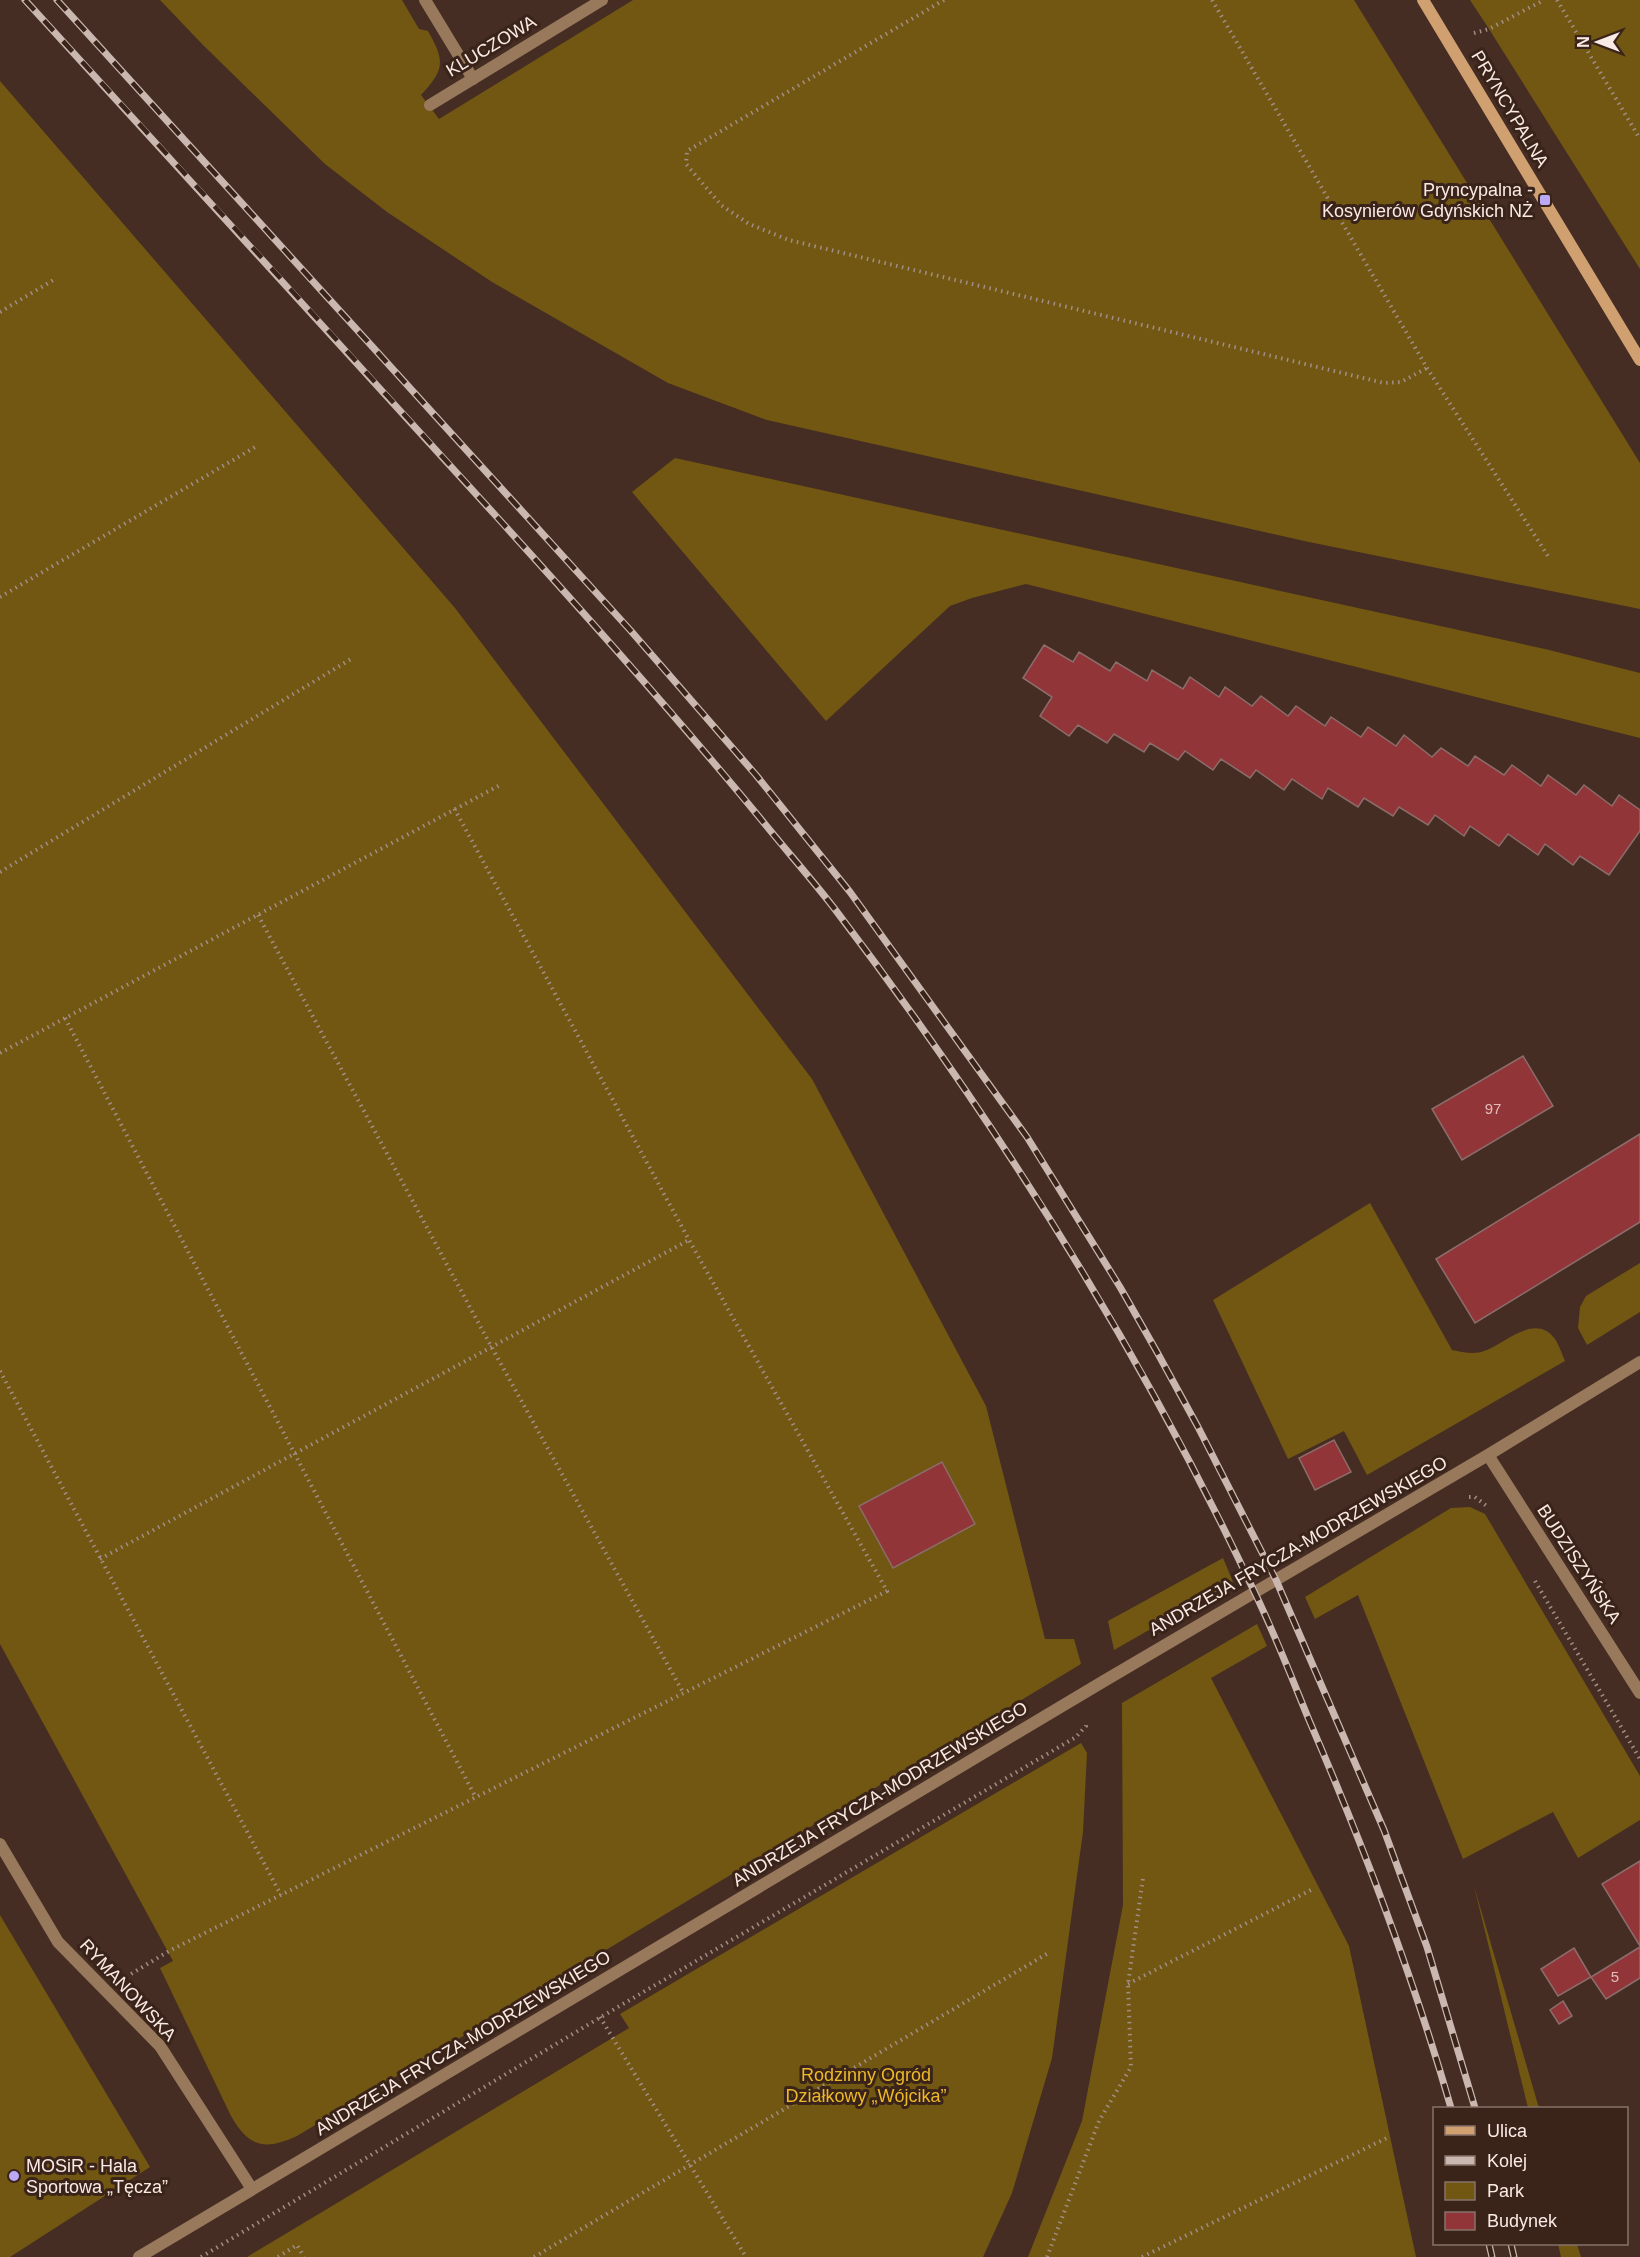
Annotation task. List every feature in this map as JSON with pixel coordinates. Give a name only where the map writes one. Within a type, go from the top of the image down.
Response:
[{"type":"street","points":[[425,0],[473,79]]},
{"type":"street","name":"KLUCZOWA","points":[[430,105],[602,0]]},
{"type":"street","name":"PRYNCYPALNA","points":[[1423,0],[1640,360]]},
{"type":"street","name":"ANDRZEJA FRYCZA-MODRZEWSKIEGO","points":[[139,2257],[1488,1455],[1640,1362]]},
{"type":"street","name":"BUDZISZYŃSKA","points":[[1488,1455],[1640,1693]]},
{"type":"street","name":"RYMANOWSKA","points":[[0,1844],[58,1942],[160,2046],[252,2190]]},
{"type":"path","points":[[944,0],[687,152],[686,164],[721,205],[750,224],[789,240],[1384,383],[1401,382],[1427,368]]},
{"type":"path","points":[[1212,0],[1427,368],[1548,556]]},
{"type":"path","points":[[1446,38],[1489,29],[1544,0]]},
{"type":"path","points":[[1557,0],[1640,139]]},
{"type":"path","points":[[0,312],[55,279]]},
{"type":"path","points":[[0,597],[257,446]]},
{"type":"path","points":[[0,872],[351,659]]},
{"type":"path","points":[[0,1053],[502,784]]},
{"type":"path","points":[[105,1990],[169,1951],[887,1591],[689,1240],[454,808]]},
{"type":"path","points":[[258,915],[492,1347],[684,1694]]},
{"type":"path","points":[[65,1018],[476,1798]]},
{"type":"path","points":[[100,1559],[689,1240]]},
{"type":"path","points":[[0,1371],[281,1895]]},
{"type":"path","points":[[1467,1497],[1475,1497],[1492,1509]]},
{"type":"path","points":[[1533,1579],[1640,1759]]},
{"type":"path","points":[[201,2257],[601,2017],[1076,1737],[1086,1726],[1088,1691]]},
{"type":"path","points":[[1047,2257],[1099,2121],[1131,2067],[1128,1984],[1143,1878]]},
{"type":"path","points":[[1128,1984],[1311,1890]]},
{"type":"path","points":[[534,2257],[1050,1952]]},
{"type":"path","points":[[613,2037],[746,2257]]},
{"type":"path","points":[[1142,2257],[1387,2138]]},
{"type":"path","points":[[278,2257],[297,2245],[304,2257]]},
{"type":"green space","points":[[160,0],[402,0],[419,29],[428,31],[440,58],[435,78],[421,95],[439,119],[633,0],[1354,0],[1640,463],[1640,609],[1309,542],[767,420],[668,383],[492,282],[387,212],[325,164]]},
{"type":"green space","points":[[1470,0],[1640,0],[1640,269],[1489,29]]},
{"type":"green space","points":[[0,81],[455,608],[812,1079],[986,1406],[1045,1639],[1074,1639],[1081,1664],[297,2136],[275,2144],[258,2143],[251,2140],[231,2116],[160,1968],[173,1961],[0,1644]]},
{"type":"green space","points":[[675,458],[1545,649],[1640,673],[1640,738],[1026,584],[950,606],[826,721],[632,492]]},
{"type":"green space","points":[[1370,1203],[1452,1350],[1468,1353],[1480,1352],[1520,1332],[1538,1328],[1547,1331],[1555,1339],[1565,1361],[1367,1475],[1344,1431],[1288,1459],[1213,1300]]},
{"type":"green space","points":[[1640,1263],[1640,1312],[1587,1345],[1578,1328],[1580,1307],[1586,1296]]},
{"type":"green space","points":[[1470,1507],[1485,1514],[1640,1776],[1640,1820],[1578,1858],[1553,1812],[1463,1859],[1358,1595],[1315,1619],[1305,1597],[1451,1508]]},
{"type":"green space","points":[[1223,1558],[1233,1582],[1114,1650],[1108,1621]]},
{"type":"green space","points":[[1257,1624],[1267,1646],[1211,1678],[1349,1946],[1416,2257],[1028,2257],[1082,2121],[1123,1905],[1122,1703]]},
{"type":"green space","name":"Rodzinny Ogród Działkowy „Wójcika”","points":[[1081,1743],[1087,1753],[1083,1832],[1052,2058],[1012,2193],[983,2257],[247,2257],[629,2028],[620,2014]]},
{"type":"green space","points":[[1474,1886],[1539,2107],[1528,2107]]},
{"type":"green space","points":[[0,1915],[150,2167],[10,2257],[0,2257]]},
{"type":"green space","points":[[1558,2245],[1577,2245],[1581,2257],[1561,2257]]},
{"type":"building","points":[[1044,645],[1073,662],[1079,652],[1110,671],[1116,662],[1147,681],[1152,670],[1183,689],[1190,677],[1219,697],[1225,687],[1252,706],[1261,696],[1288,716],[1296,706],[1325,726],[1331,717],[1361,737],[1368,727],[1396,746],[1404,735],[1432,757],[1441,748],[1468,766],[1475,756],[1504,775],[1512,765],[1541,786],[1548,775],[1576,795],[1584,785],[1612,806],[1619,795],[1640,810],[1640,831],[1609,875],[1580,856],[1573,865],[1545,844],[1538,855],[1508,834],[1499,846],[1470,826],[1464,836],[1435,815],[1428,825],[1399,807],[1393,816],[1364,798],[1358,807],[1328,788],[1322,799],[1292,779],[1284,790],[1256,770],[1250,778],[1221,759],[1213,770],[1185,751],[1178,760],[1150,743],[1144,752],[1114,734],[1107,743],[1078,725],[1069,736],[1040,716],[1052,697],[1023,678]]},
{"type":"building","points":[[1523,1056],[1553,1106],[1462,1160],[1432,1109]]},
{"type":"building","points":[[1640,1134],[1640,1222],[1475,1323],[1436,1259]]},
{"type":"building","points":[[1334,1440],[1351,1472],[1315,1490],[1299,1458]]},
{"type":"building","points":[[942,1462],[975,1524],[893,1568],[859,1506]]},
{"type":"building","points":[[1640,1861],[1640,1946],[1602,1884]]},
{"type":"building","points":[[1640,1947],[1640,1978],[1606,1999],[1591,1977]]},
{"type":"building","points":[[1574,1948],[1591,1977],[1558,1996],[1541,1969]]},
{"type":"building","points":[[1563,2001],[1572,2016],[1559,2024],[1550,2010]]},
{"type":"railway","points":[[25,0],[379,386],[663,703],[816,885],[894,988],[952,1070],[1008,1153],[1113,1323],[1209,1499],[1253,1589],[1368,1864],[1421,2010],[1451,2107]]},
{"type":"railway","points":[[57,0],[631,631],[756,775],[850,892],[1027,1137],[1120,1287],[1157,1352],[1276,1580],[1384,1830],[1427,1947],[1475,2107]]},
{"type":"railway","points":[[1489,2245],[1492,2257]]},
{"type":"railway","points":[[1511,2245],[1514,2257]]},
{"type":"place","name":"Pryncypalna - Kosynierów Gdyńskich NŻ","points":[[1545,200]]},
{"type":"place","name":"MOSiR - Hala Sportowa „Tęcza”","points":[[14,2176]]}]
